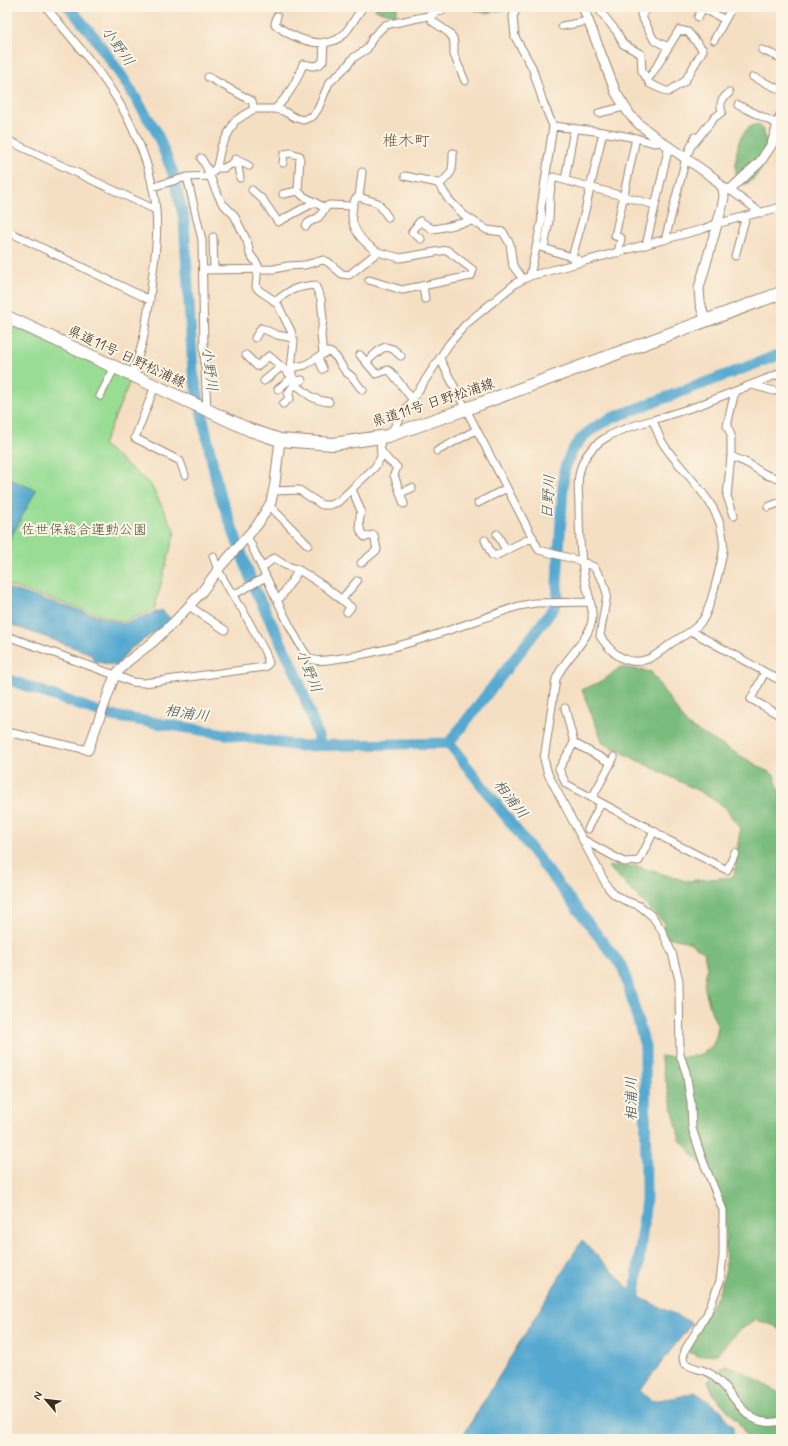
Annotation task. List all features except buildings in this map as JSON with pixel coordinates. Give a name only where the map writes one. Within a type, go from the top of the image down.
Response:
[{"type":"main road","name":"県道11号 日野松浦線","points":[[7,317],[114,371],[132,375],[250,430],[280,440],[333,444],[384,437],[466,409],[781,293]]},
{"type":"street","points":[[46,7],[105,82],[128,118],[139,143],[154,187],[157,239],[150,300],[144,336],[132,375]]},
{"type":"street","points":[[277,16],[275,24],[279,27],[304,40],[320,43],[332,41],[343,35],[363,7]]},
{"type":"street","points":[[210,176],[217,166],[221,147],[235,121],[254,109],[275,109],[303,120],[313,116],[318,110],[329,83],[352,58],[367,49],[373,37],[385,25],[431,14],[449,7]]},
{"type":"street","points":[[518,7],[513,16],[515,37],[532,67],[543,102],[553,126],[541,208],[542,219],[530,276]]},
{"type":"street","points":[[583,7],[616,92],[624,107],[640,125],[761,212]]},
{"type":"street","points":[[599,7],[600,12],[618,32],[622,44],[641,54],[642,71],[650,84],[668,92],[686,81],[703,50],[688,32],[679,30],[652,74],[647,79]]},
{"type":"street","points":[[650,7],[641,15],[654,40],[668,47]]},
{"type":"street","points":[[714,40],[732,7]]},
{"type":"street","points":[[698,17],[702,8],[725,20]]},
{"type":"street","points":[[431,14],[432,21],[448,32],[452,38],[454,44],[454,55],[464,81]]},
{"type":"street","points":[[562,26],[588,21]]},
{"type":"street","points":[[275,109],[286,97],[297,80],[303,64],[313,66],[319,65],[323,61],[324,42]]},
{"type":"street","points":[[762,50],[781,58]]},
{"type":"street","points":[[208,77],[252,101],[254,109]]},
{"type":"street","points":[[753,77],[781,90]]},
{"type":"street","points":[[690,148],[714,118],[722,112],[720,104],[722,99],[729,93]]},
{"type":"street","points":[[738,105],[777,124]]},
{"type":"street","points":[[599,113],[624,107]]},
{"type":"street","points":[[705,321],[700,302],[699,288],[724,197],[727,189],[760,162],[772,144],[781,115]]},
{"type":"street","points":[[553,126],[603,132],[665,144]]},
{"type":"street","points":[[565,180],[574,129]]},
{"type":"street","points":[[572,257],[584,216],[603,132]]},
{"type":"street","points":[[665,240],[686,158],[695,137]]},
{"type":"street","points":[[618,253],[621,238],[615,236],[636,138]]},
{"type":"street","points":[[7,140],[156,210]]},
{"type":"street","points":[[646,245],[655,206],[665,144]]},
{"type":"street","points":[[439,185],[451,173],[453,165],[453,152]]},
{"type":"street","points":[[283,163],[284,154],[292,153],[300,156],[298,191],[303,196],[325,208]]},
{"type":"street","points":[[201,158],[207,168],[222,203],[234,215],[246,241],[250,254],[258,265],[256,286],[275,302],[285,318],[293,338],[291,368],[293,381],[288,393],[290,398],[284,404]]},
{"type":"street","points":[[217,166],[234,159],[249,166]]},
{"type":"street","points":[[217,166],[224,168],[234,163],[238,166],[240,178]]},
{"type":"street","points":[[359,197],[362,172]]},
{"type":"street","points":[[154,187],[186,178],[210,176]]},
{"type":"street","points":[[405,176],[427,180],[439,185],[454,205],[464,215],[487,230],[504,232],[510,244],[513,266],[523,279]]},
{"type":"street","points":[[544,248],[549,221],[550,194],[553,177],[655,206]]},
{"type":"street","points":[[186,178],[202,240],[207,410]]},
{"type":"street","points":[[252,190],[262,200],[278,222],[315,202]]},
{"type":"street","points":[[284,194],[298,191]]},
{"type":"street","points":[[359,197],[355,198],[352,206],[354,224],[358,235],[368,246],[378,252],[400,258],[447,250],[473,270],[471,276],[402,290],[372,283]]},
{"type":"street","points":[[359,197],[378,204],[388,217]]},
{"type":"street","points":[[306,226],[308,223],[319,217],[329,205],[352,206]]},
{"type":"street","points":[[273,492],[300,490],[322,505],[330,506],[338,502],[375,467],[381,457],[384,437],[413,400],[449,344],[466,324],[523,279],[781,207]]},
{"type":"street","points":[[735,256],[746,216]]},
{"type":"street","points":[[421,239],[412,232],[421,218],[432,229],[444,228],[459,223],[473,221]]},
{"type":"street","points":[[7,231],[150,300]]},
{"type":"street","points":[[213,237],[214,270]]},
{"type":"street","points":[[536,246],[583,262]]},
{"type":"street","points":[[203,270],[274,269],[305,265],[323,260],[328,262],[342,274],[349,275],[378,252]]},
{"type":"street","points":[[275,302],[296,287],[315,285],[321,299],[323,319],[320,335],[322,370]]},
{"type":"street","points":[[423,286],[425,299]]},
{"type":"street","points":[[255,338],[261,328],[276,335],[293,338]]},
{"type":"street","points":[[366,362],[381,349],[386,347],[393,349],[401,356]]},
{"type":"street","points":[[291,368],[305,365],[327,352],[330,352],[335,355],[346,373],[353,377],[358,387],[363,390]]},
{"type":"street","points":[[246,355],[257,366],[269,356],[311,397],[329,402]]},
{"type":"street","points":[[360,355],[376,374],[388,370],[391,372],[413,400]]},
{"type":"street","points":[[440,359],[539,550],[594,567],[603,581],[607,594],[600,636],[606,645],[616,655],[628,661],[649,659],[691,632],[703,620],[712,597],[723,550],[722,532],[717,514],[707,499],[663,444],[653,420]]},
{"type":"street","points":[[264,381],[281,367]]},
{"type":"street","points":[[100,396],[114,371]]},
{"type":"street","points":[[781,373],[697,406],[625,427],[612,433],[592,449],[584,460],[579,474],[578,488],[578,561],[593,609],[592,621],[587,633],[559,671],[556,679],[544,759],[548,774],[608,888],[615,895],[640,906],[652,916],[661,929],[672,953],[679,980],[680,1055],[686,1072],[691,1103],[692,1128],[703,1161],[723,1210],[723,1256],[720,1281],[707,1314],[686,1348],[683,1357],[684,1363],[690,1367],[711,1374],[749,1417],[758,1421],[771,1423],[781,1421]]},
{"type":"street","points":[[278,389],[293,381],[302,380]]},
{"type":"street","points":[[752,384],[774,391]]},
{"type":"street","points":[[155,386],[135,438],[180,461],[185,475]]},
{"type":"street","points":[[734,515],[727,496],[731,456],[731,435],[727,426],[735,391]]},
{"type":"street","points":[[437,451],[476,430]]},
{"type":"street","points":[[7,732],[89,747],[115,677],[128,662],[153,642],[175,621],[258,524],[269,505],[273,492],[280,440]]},
{"type":"street","points":[[381,451],[389,461],[398,467],[394,475],[404,504]]},
{"type":"street","points":[[731,456],[774,478],[781,478]]},
{"type":"street","points":[[396,472],[405,467]]},
{"type":"street","points":[[400,493],[412,488]]},
{"type":"street","points":[[478,503],[506,488]]},
{"type":"street","points":[[352,489],[361,511],[360,530],[365,537],[374,535],[377,550],[361,563]]},
{"type":"street","points":[[768,507],[781,502]]},
{"type":"street","points":[[269,505],[308,545]]},
{"type":"street","points":[[497,534],[506,550]]},
{"type":"street","points":[[485,540],[492,555],[495,556],[533,537]]},
{"type":"street","points":[[246,538],[291,628],[307,656],[312,660],[349,657],[401,645],[535,602],[590,602]]},
{"type":"street","points":[[7,636],[132,682],[144,683],[265,667],[269,663],[265,652],[213,556]]},
{"type":"street","points":[[262,568],[274,558],[285,565],[299,570],[324,586],[351,607],[347,612]]},
{"type":"street","points":[[276,598],[280,597],[299,570]]},
{"type":"street","points":[[233,595],[266,577]]},
{"type":"street","points":[[341,600],[357,581]]},
{"type":"street","points":[[189,606],[225,630]]},
{"type":"street","points":[[691,632],[781,681]]},
{"type":"street","points":[[765,672],[751,699],[781,716]]},
{"type":"street","points":[[565,708],[574,744],[559,769],[566,784],[666,839],[727,870],[735,853]]},
{"type":"street","points":[[574,744],[613,760],[592,798]]},
{"type":"street","points":[[588,829],[601,803]]},
{"type":"street","points":[[584,840],[624,862],[639,861],[654,832]]},
{"type":"green space","points":[[376,7],[398,7],[395,15],[375,10]]},
{"type":"green space","points":[[466,7],[511,7],[511,9],[485,13]]},
{"type":"green space","points":[[758,124],[765,137],[767,151],[763,165],[756,176],[749,183],[742,184],[737,178],[736,158],[739,142],[746,130],[751,126]]},
{"type":"green space","name":"佐世保総合運動公園","points":[[7,323],[131,379],[103,445],[151,485],[175,532],[154,610],[122,622],[7,585]]},
{"type":"green space","points":[[620,667],[651,672],[687,725],[774,775],[781,797],[781,1330],[773,1325],[756,1320],[737,1332],[717,1354],[698,1356],[688,1352],[701,1321],[718,1296],[726,1269],[725,1226],[706,1169],[680,1140],[660,1056],[682,1057],[698,1055],[710,1048],[715,1040],[718,1027],[711,1011],[704,985],[707,968],[704,952],[689,942],[663,936],[664,923],[608,867],[636,866],[686,881],[734,877],[740,829],[725,807],[701,792],[603,743],[582,690],[604,680]]},
{"type":"green space","points":[[726,1365],[781,1394],[781,1432],[775,1439],[748,1438],[738,1422],[714,1395],[708,1381]]},
{"type":"water","points":[[7,478],[36,490],[7,545]]},
{"type":"water","points":[[7,588],[123,624],[162,610],[172,620],[130,649],[116,666],[95,661],[89,653],[7,623]]},
{"type":"water","points":[[582,1240],[635,1295],[692,1323],[640,1390],[651,1401],[678,1397],[695,1392],[722,1411],[727,1422],[733,1427],[733,1435],[738,1439],[461,1439]]},
{"type":"waterway","name":"小野川","points":[[69,7],[95,38],[123,78],[156,131],[173,173],[184,219],[193,372],[218,489],[254,588],[296,673],[321,745]]},
{"type":"waterway","name":"日野川","points":[[449,743],[554,608],[558,599],[557,583],[564,471],[571,453],[581,438],[595,427],[612,418],[781,354]]},
{"type":"waterway","name":"相浦川","points":[[7,679],[107,715],[300,746],[449,743],[623,968],[645,1046],[646,1199],[635,1295]]},
{"type":"district","name":"椎木町","points":[[406,140]]}]
